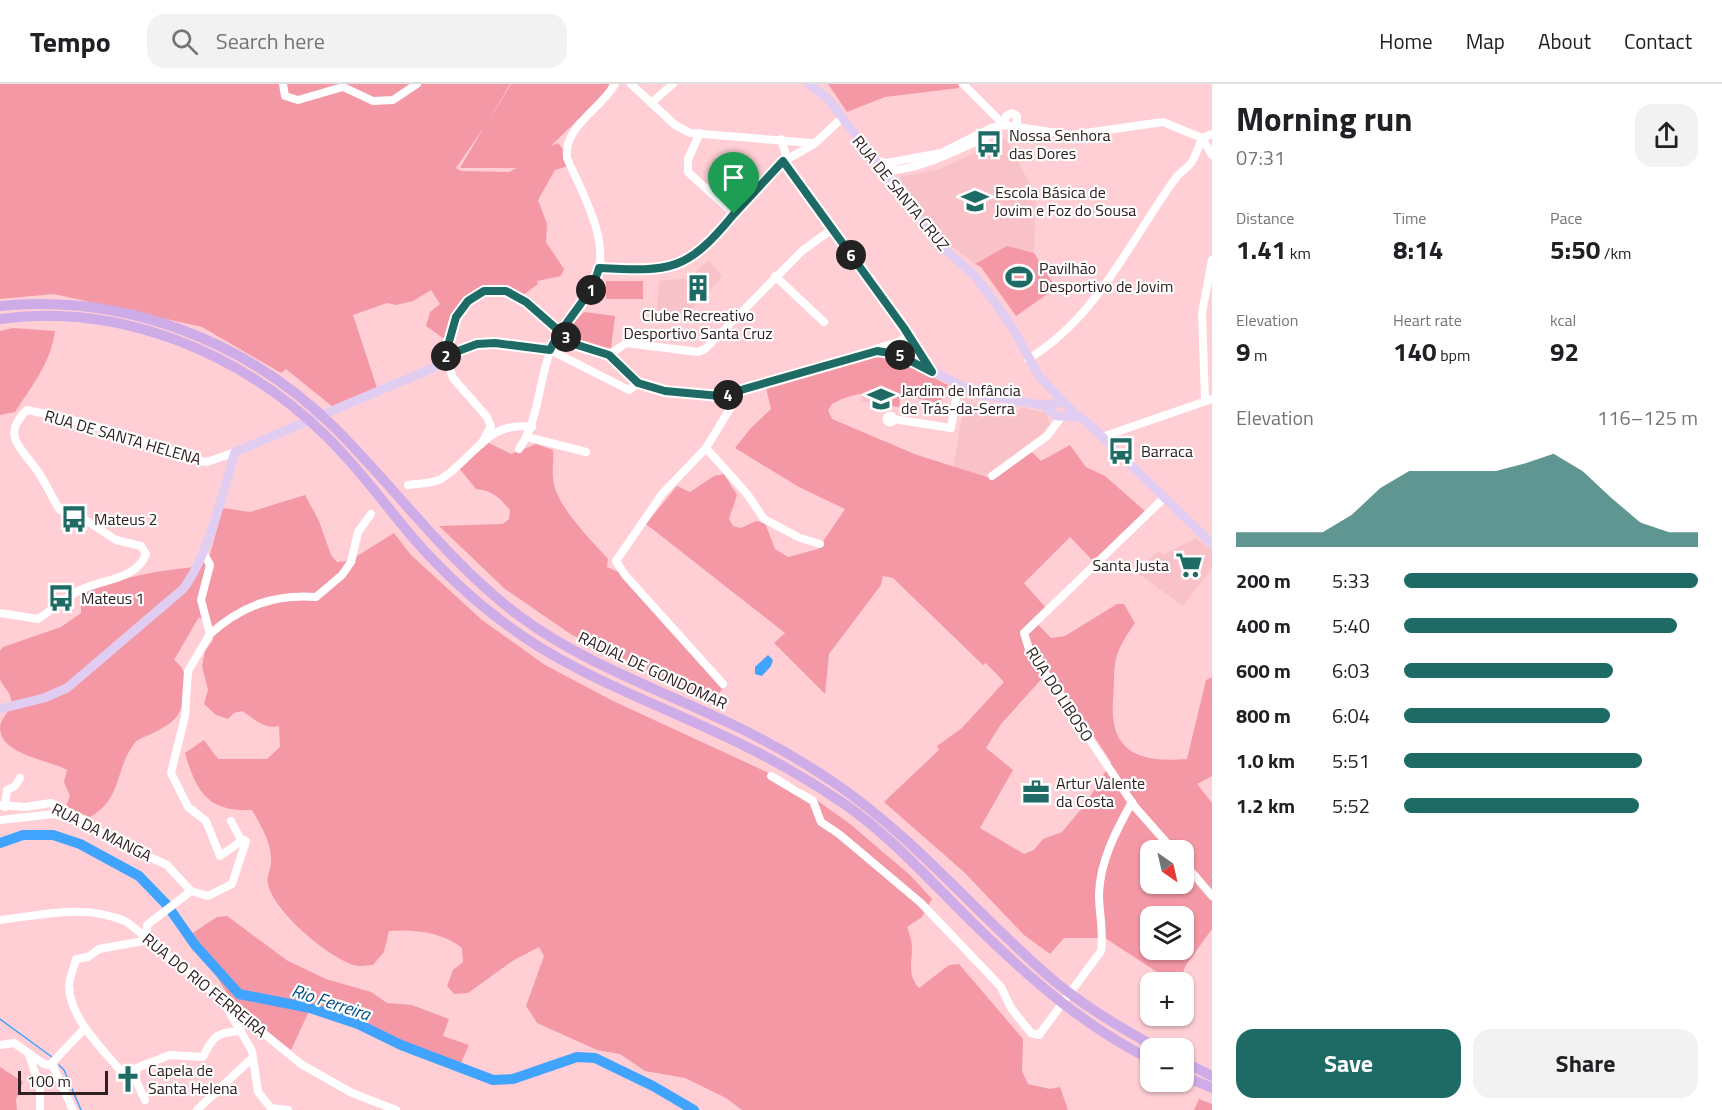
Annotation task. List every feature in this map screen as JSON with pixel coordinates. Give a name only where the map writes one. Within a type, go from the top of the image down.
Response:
[{"type":"highway","name":"RADIAL DE GONDOMAR","points":[[0,306],[51,303],[109,310],[169,324],[238,354],[270,374],[336,429],[455,561],[522,618],[590,659],[784,751],[836,784],[915,845],[1047,975],[1079,1001],[1140,1038]]},
{"type":"highway","name":"RADIAL DE GONDOMAR","points":[[0,319],[70,317],[121,323],[168,337],[211,355],[263,384],[297,409],[329,439],[444,571],[509,627],[560,660],[777,762],[842,802],[908,855],[993,942],[1075,1014],[1140,1053]]},
{"type":"highway","points":[[1194,1067],[1212,1076]]},
{"type":"highway","points":[[1194,1080],[1212,1088]]},
{"type":"main road","name":"RUA DE SANTA CRUZ","points":[[815,86],[941,246],[976,277],[1012,327],[1028,359],[1053,390],[1060,408]]},
{"type":"main road","points":[[445,356],[456,317],[468,301],[484,291],[506,291],[526,302],[574,344],[609,355],[638,383],[654,389],[720,396],[740,392],[867,352],[890,352],[908,358],[977,394],[1060,408],[1085,420],[1163,499],[1212,544]]},
{"type":"main road","name":"RUA DE SANTA HELENA","points":[[235,452],[433,368],[445,356]]},
{"type":"main road","points":[[0,709],[44,698],[67,688],[183,589],[193,576],[203,552],[235,452]]},
{"type":"street","points":[[283,84],[285,96],[298,100],[343,87],[373,101],[393,100],[417,84]]},
{"type":"street","points":[[519,449],[532,427],[550,350],[595,284],[599,268],[598,241],[565,147],[570,135],[607,98],[615,84]]},
{"type":"street","points":[[631,84],[675,125],[690,133],[781,139],[814,144]]},
{"type":"street","points":[[651,103],[672,84]]},
{"type":"street","points":[[963,84],[1001,126],[1044,133],[1085,135],[1163,122],[1202,138],[1212,155]]},
{"type":"street","points":[[883,171],[896,165],[946,156],[1001,126],[1006,116],[1012,112],[1017,116],[1017,128]]},
{"type":"street","points":[[599,268],[657,269],[679,264],[701,250],[785,160],[814,144],[842,118]]},
{"type":"street","points":[[699,133],[688,159],[688,172],[734,214]]},
{"type":"street","points":[[1028,359],[1052,345],[1078,318],[1114,273],[1175,178],[1192,162],[1202,138],[1212,134]]},
{"type":"street","points":[[781,139],[785,160],[904,328],[932,372]]},
{"type":"street","points":[[874,160],[896,165]]},
{"type":"street","points":[[894,186],[892,175],[896,165]]},
{"type":"street","points":[[609,355],[626,343],[698,352],[705,349],[802,250],[832,229]]},
{"type":"street","points":[[1102,437],[1208,399],[1202,313],[1212,260]]},
{"type":"street","points":[[775,276],[824,322]]},
{"type":"street","points":[[890,352],[888,348],[906,336],[904,328]]},
{"type":"street","points":[[483,441],[491,426],[488,417],[453,378],[445,356],[477,344],[495,343],[550,350],[629,390],[638,383]]},
{"type":"street","points":[[867,352],[894,343]]},
{"type":"street","points":[[893,419],[951,428],[958,386]]},
{"type":"street","points":[[723,684],[616,561],[662,494],[706,448],[740,392]]},
{"type":"street","points":[[992,476],[1047,436],[1055,426],[1060,408]]},
{"type":"street","name":"RUA DE SANTA HELENA","points":[[0,613],[38,619],[77,592],[126,575],[142,565],[146,554],[141,546],[116,540],[81,517],[60,510],[31,460],[13,447],[11,428],[18,416],[27,410],[79,421],[207,462],[235,452]]},
{"type":"street","points":[[408,485],[438,480],[498,430],[517,425],[532,427]]},
{"type":"street","points":[[527,437],[586,452]]},
{"type":"street","points":[[706,448],[747,494],[764,519],[800,538],[820,544]]},
{"type":"street","name":"RUA DO LIBOSO","points":[[1163,499],[1024,633],[1029,649],[1132,802],[1164,840]]},
{"type":"street","points":[[243,840],[220,856],[206,821],[188,807],[171,773],[185,716],[188,671],[210,634],[229,617],[246,607],[297,596],[316,597],[347,569],[351,562],[358,532],[371,514]]},
{"type":"street","points":[[203,552],[210,565],[201,600],[210,634]]},
{"type":"street","points":[[771,776],[813,801],[826,827],[849,842],[921,903],[1001,987],[1011,1008],[1031,1033],[1039,1035],[1090,969],[1101,951],[1103,937],[1099,895],[1102,868],[1117,829],[1132,802]]},
{"type":"street","points":[[3,806],[7,790],[15,786],[20,778]]},
{"type":"street","name":"RUA DA MANGA","points":[[3,806],[25,807],[51,803],[111,840],[167,865],[191,891]]},
{"type":"street","points":[[0,820],[54,814],[91,826]]},
{"type":"street","points":[[231,821],[246,842],[245,852],[232,884],[208,897],[191,891],[147,925],[148,939],[99,949],[88,957],[76,959],[69,984],[71,1002],[85,1028],[119,1069],[131,1070],[170,1055],[203,1057],[212,1040],[221,1032],[241,1031]]},
{"type":"street","points":[[1194,875],[1212,896]]},
{"type":"street","name":"RUA DO RIO FERREIRA","points":[[0,920],[80,910],[107,912],[127,922],[224,1002],[321,1077],[352,1093],[396,1110]]},
{"type":"street","points":[[224,1002],[252,1051],[258,1092],[271,1108],[288,1110]]},
{"type":"street","points":[[0,1045],[14,1043],[44,1064],[52,1064],[85,1028]]},
{"type":"street","points":[[29,1055],[40,1087],[40,1110]]},
{"type":"street","points":[[197,1110],[249,1061],[254,1066]]},
{"type":"street","points":[[52,1064],[74,1110]]},
{"type":"street","points":[[131,1070],[145,1100]]},
{"type":"shaded area","points":[[0,84],[510,84],[487,124],[511,84],[609,84],[606,92],[551,146],[558,143],[575,164],[555,170],[538,200],[547,224],[546,242],[564,269],[561,276],[537,281],[538,284],[523,295],[499,285],[469,298],[457,309],[446,340],[426,326],[430,312],[440,304],[431,290],[413,301],[396,305],[387,303],[353,315],[377,388],[333,407],[286,369],[281,373],[202,327],[54,294],[0,299]],"holes":[[[484,127],[460,168],[517,168],[509,172],[461,171],[456,168]]]},
{"type":"shaded area","points":[[828,84],[958,84],[959,88],[885,97],[847,112]]},
{"type":"shaded area","name":"Escola Básica de Jovim e Foz do Sousa","points":[[1005,138],[1036,195],[1034,253],[1007,246],[975,264],[942,239],[913,202],[899,177],[940,169]]},
{"type":"shaded area","name":"Pavilhão Desportivo de Jovim","points":[[1007,246],[1034,253],[1056,288],[1016,316],[981,267],[975,264]]},
{"type":"shaded area","points":[[709,260],[722,277],[686,315],[657,310],[659,281],[690,278]]},
{"type":"shaded area","points":[[606,281],[643,281],[643,299],[606,299]]},
{"type":"shaded area","points":[[584,312],[615,316],[611,348],[580,344],[571,337],[571,326]]},
{"type":"shaded area","points":[[13,328],[55,331],[45,363],[28,393],[15,412],[0,415],[0,331]]},
{"type":"shaded area","points":[[875,357],[893,357],[948,385],[939,403],[885,393],[858,394],[832,404],[828,410],[832,419],[917,455],[987,477],[1032,452],[1041,461],[1070,445],[1086,467],[1105,476],[1146,512],[1094,562],[1070,537],[1024,583],[1046,608],[1033,619],[1051,638],[1065,636],[1117,604],[1124,604],[1135,623],[1121,645],[1116,660],[1113,718],[1116,732],[1122,743],[1131,751],[1155,759],[1187,759],[1206,680],[1212,677],[1212,776],[1197,784],[1212,803],[1212,929],[1194,954],[1194,906],[1140,906],[1140,960],[1190,960],[1183,972],[1157,972],[1105,938],[1064,938],[1050,954],[1024,935],[965,873],[884,802],[939,750],[937,746],[962,728],[1004,682],[986,663],[983,665],[893,578],[883,576],[881,585],[829,654],[825,694],[774,643],[785,633],[646,524],[677,486],[690,492],[714,476],[724,474],[737,495],[729,519],[733,526],[741,528],[756,521],[765,523],[775,549],[788,557],[818,549],[845,509],[799,487],[735,448],[751,428],[771,409],[766,388]],"holes":[[[1047,673],[1052,673],[1111,762],[1087,802],[1062,832],[1043,839],[1034,850],[1024,854],[980,828],[1013,770],[986,748],[1001,724]]]},
{"type":"shaded area","name":"Jardim de Infância de Trás-da-Serra","points":[[863,392],[901,396],[899,407],[861,401]]},
{"type":"shaded area","name":"Jardim de Infância de Trás-da-Serra","points":[[879,393],[901,396],[899,407],[877,404]]},
{"type":"shaded area","points":[[965,398],[971,403],[1019,411],[1020,407],[1046,413],[1050,424],[1043,433],[986,476],[953,470]]},
{"type":"shaded area","points":[[489,443],[511,454],[536,444],[553,450],[555,488],[566,510],[608,559],[607,567],[621,573],[722,689],[714,701],[572,635],[505,589],[439,526],[503,524],[509,519],[510,510],[503,502],[491,493],[476,489],[459,468]]},
{"type":"shaded area","points":[[305,495],[319,521],[331,555],[337,562],[349,561],[394,533],[411,555],[482,620],[545,665],[613,701],[797,786],[850,824],[910,875],[932,899],[922,917],[907,927],[912,945],[911,964],[915,983],[919,988],[949,965],[959,964],[1023,1039],[1022,1071],[1028,1084],[1050,1089],[1060,1087],[1068,1110],[742,1110],[726,1098],[685,1078],[645,1071],[620,1054],[597,1050],[537,1023],[526,1006],[544,956],[539,947],[514,960],[468,993],[454,994],[447,986],[453,970],[463,962],[462,948],[437,935],[418,931],[389,931],[384,952],[373,965],[356,966],[343,961],[317,943],[291,920],[272,895],[268,881],[271,862],[270,848],[252,810],[237,810],[214,803],[199,789],[194,779],[185,753],[204,740],[218,759],[267,759],[280,747],[279,726],[264,725],[242,711],[234,713],[228,719],[216,715],[204,704],[208,690],[202,666],[205,651],[213,640],[213,629],[199,617],[174,660],[184,672],[185,678],[180,712],[165,727],[135,742],[123,764],[113,793],[101,810],[90,817],[66,807],[70,796],[64,782],[67,770],[16,750],[2,737],[1,724],[11,703],[9,693],[0,679],[0,651],[3,647],[61,627],[81,613],[81,595],[95,589],[140,575],[201,566],[210,554],[223,508],[250,512]]},
{"type":"shaded area","points":[[1196,538],[1212,550],[1212,568],[1183,606],[1136,572],[1159,551],[1163,555]]},
{"type":"shaded area","points":[[227,916],[288,961],[326,979],[371,992],[387,1003],[412,1005],[449,1019],[443,1036],[469,1045],[458,1070],[362,1028],[339,1014],[312,1005],[291,1050],[234,1005],[191,934],[217,917]]},
{"type":"shaded area","points":[[0,1067],[23,1082],[16,1099],[17,1110],[0,1110]]},
{"type":"shaded area","points":[[1199,1099],[1212,1104],[1212,1110],[1194,1110]]},
{"type":"water","points":[[768,655],[773,660],[771,666],[762,676],[755,674],[755,667]]},
{"type":"waterway","name":"Rio Ferreira","points":[[0,843],[23,835],[53,835],[80,844],[139,876],[167,905],[195,945],[239,994],[310,1008],[358,1024],[401,1045],[493,1080],[513,1079],[577,1057],[595,1058],[653,1086],[694,1110]]},
{"type":"waterway","points":[[0,1019],[52,1057]]},
{"type":"waterway","points":[[59,1065],[64,1070],[81,1110]]},
{"type":"place","name":"Nossa Senhora das Dores","points":[[989,144]]},
{"type":"place","name":"Escola Básica de Jovim e Foz do Sousa","points":[[975,201]]},
{"type":"place","name":"Pavilhão Desportivo de Jovim","points":[[1019,277]]},
{"type":"place","name":"Clube Recreativo Desportivo Santa Cruz","points":[[698,288]]},
{"type":"place","name":"Jardim de Infância de Trás-da-Serra","points":[[881,399]]},
{"type":"place","name":"Barraca","points":[[1121,451]]},
{"type":"place","name":"Mateus 2","points":[[74,519]]},
{"type":"place","name":"Santa Justa","points":[[1189,565]]},
{"type":"place","name":"Mateus 1","points":[[61,598]]},
{"type":"place","name":"Artur Valente da Costa","points":[[1036,792]]},
{"type":"place","name":"Capela de Santa Helena","points":[[128,1079]]},
{"type":"route","points":[[734,214],[701,250],[679,264],[657,269],[599,268],[595,284],[566,323],[561,333],[550,350],[495,343],[477,344],[445,356],[453,324],[468,301],[484,291],[506,291],[526,302],[553,324],[561,333],[574,344],[603,351],[638,383],[654,389],[720,396],[740,392],[856,355],[877,351],[886,351],[908,358],[932,372],[904,328],[783,161],[734,214]]}]
